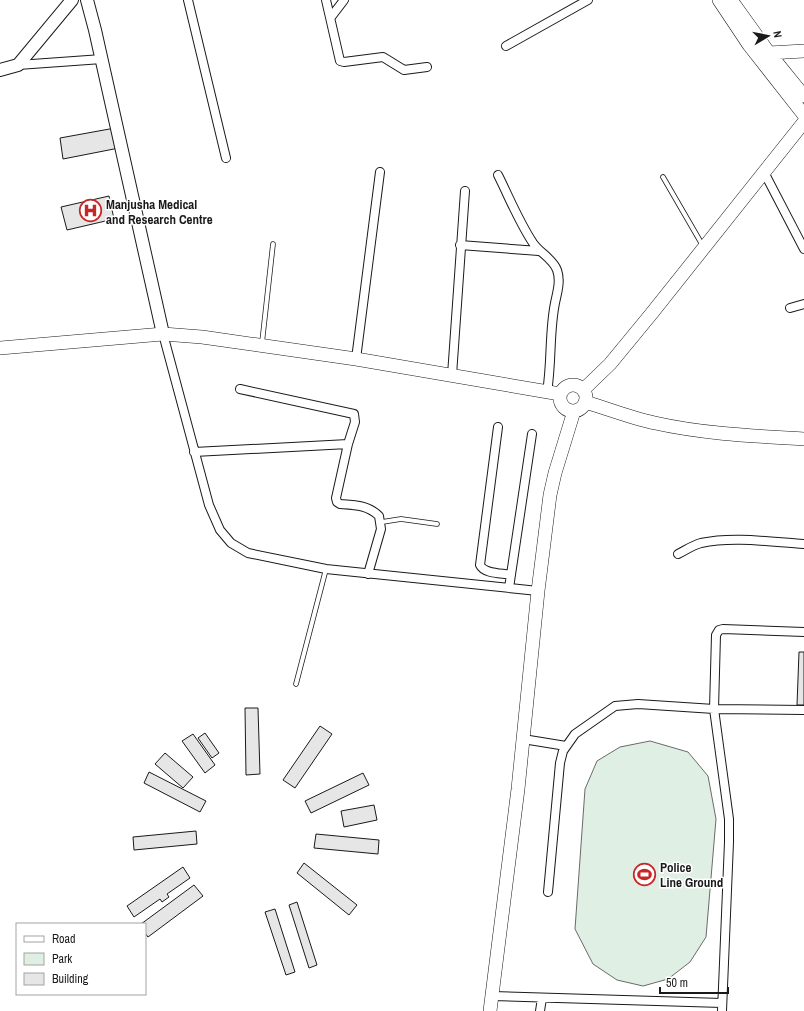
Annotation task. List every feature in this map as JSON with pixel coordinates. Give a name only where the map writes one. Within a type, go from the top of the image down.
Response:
[{"type":"main road","points":[[719,0],[765,57],[804,96]]},
{"type":"main road","points":[[731,0],[765,57],[804,115]]},
{"type":"main road","points":[[765,57],[804,51]]},
{"type":"main road","points":[[560,394],[563,406],[566,409],[574,411],[581,408],[584,396],[804,122]]},
{"type":"main road","points":[[0,348],[163,334],[202,337],[452,375],[560,394]]},
{"type":"main road","points":[[560,394],[568,386],[576,385],[584,396],[628,417],[656,424],[744,435],[804,439]]},
{"type":"main road","points":[[490,1011],[523,739],[538,590],[550,495],[554,473],[574,411]]},
{"type":"street","points":[[18,65],[72,0]]},
{"type":"street","points":[[87,0],[102,59],[163,334],[209,505],[220,530],[231,543],[248,553],[326,569],[538,590]]},
{"type":"street","points":[[188,0],[226,158]]},
{"type":"street","points":[[326,0],[340,61],[344,62],[383,57],[389,58],[399,68],[404,70],[427,67]]},
{"type":"street","points":[[331,17],[344,0]]},
{"type":"street","points":[[506,46],[574,3],[588,0]]},
{"type":"street","points":[[0,70],[18,65],[102,59]]},
{"type":"street","points":[[356,360],[380,172]]},
{"type":"street","points":[[764,172],[804,249]]},
{"type":"street","points":[[498,175],[528,234],[539,251],[551,261],[557,270],[559,279],[551,326],[551,362],[547,392]]},
{"type":"street","points":[[452,375],[465,191]]},
{"type":"street","points":[[460,246],[539,251]]},
{"type":"street","points":[[790,308],[804,304]]},
{"type":"street","points":[[240,389],[351,412],[356,418],[348,444],[336,498],[337,502],[370,509],[379,516],[382,522],[368,574]]},
{"type":"street","points":[[498,427],[480,565],[481,568],[486,571],[511,575]]},
{"type":"street","points":[[509,588],[532,434]]},
{"type":"street","points":[[194,452],[348,444]]},
{"type":"street","points":[[678,554],[692,546],[711,542],[740,541],[804,544]]},
{"type":"street","points":[[492,996],[722,1007],[729,866],[729,819],[714,709],[715,640],[719,630],[729,629],[804,632]]},
{"type":"street","points":[[548,892],[560,763],[566,746],[575,734],[615,706],[638,704],[714,709],[804,710]]},
{"type":"street","points":[[523,739],[566,746]]},
{"type":"street","points":[[540,1011],[542,998]]},
{"type":"lane","points":[[663,177],[704,248]]},
{"type":"lane","points":[[262,345],[273,244]]},
{"type":"lane","points":[[382,522],[401,519],[437,524]]},
{"type":"lane","points":[[296,684],[326,569]]},
{"type":"green space","name":"Police Line Ground","points":[[650,741],[688,752],[708,776],[716,819],[706,937],[690,962],[668,979],[643,986],[617,980],[593,964],[575,929],[585,789],[597,761],[620,747]]},
{"type":"building","points":[[115,128],[119,148],[63,159],[60,138]]},
{"type":"building","points":[[109,196],[114,219],[67,230],[61,207]]},
{"type":"building","points":[[799,652],[804,652],[804,705],[797,705]]},
{"type":"building","points":[[245,708],[258,708],[260,774],[246,775]]},
{"type":"building","points":[[320,726],[332,734],[295,788],[283,780]]},
{"type":"building","points":[[205,733],[219,753],[212,758],[198,738]]},
{"type":"building","points":[[193,734],[215,765],[205,773],[182,741]]},
{"type":"building","points":[[165,753],[193,777],[183,788],[155,764]]},
{"type":"building","points":[[149,772],[206,801],[200,812],[144,783]]},
{"type":"building","points":[[363,773],[369,785],[311,813],[305,801]]},
{"type":"building","points":[[374,805],[377,820],[344,827],[341,811]]},
{"type":"building","points":[[196,831],[197,844],[134,850],[133,837]]},
{"type":"building","points":[[316,834],[379,840],[378,854],[314,848]]},
{"type":"building","points":[[304,863],[357,905],[349,915],[297,873]]},
{"type":"building","points":[[183,867],[190,878],[167,894],[169,897],[162,902],[160,899],[134,917],[127,906]]},
{"type":"building","points":[[194,885],[203,896],[148,937],[146,934],[146,923],[142,923]]},
{"type":"building","points":[[297,902],[317,965],[309,968],[289,905]]},
{"type":"building","points":[[275,909],[295,972],[286,975],[265,912]]},
{"type":"place","name":"Manjusha Medical and Research Centre","points":[[91,211]]},
{"type":"place","name":"Police Line Ground","points":[[645,874]]}]
